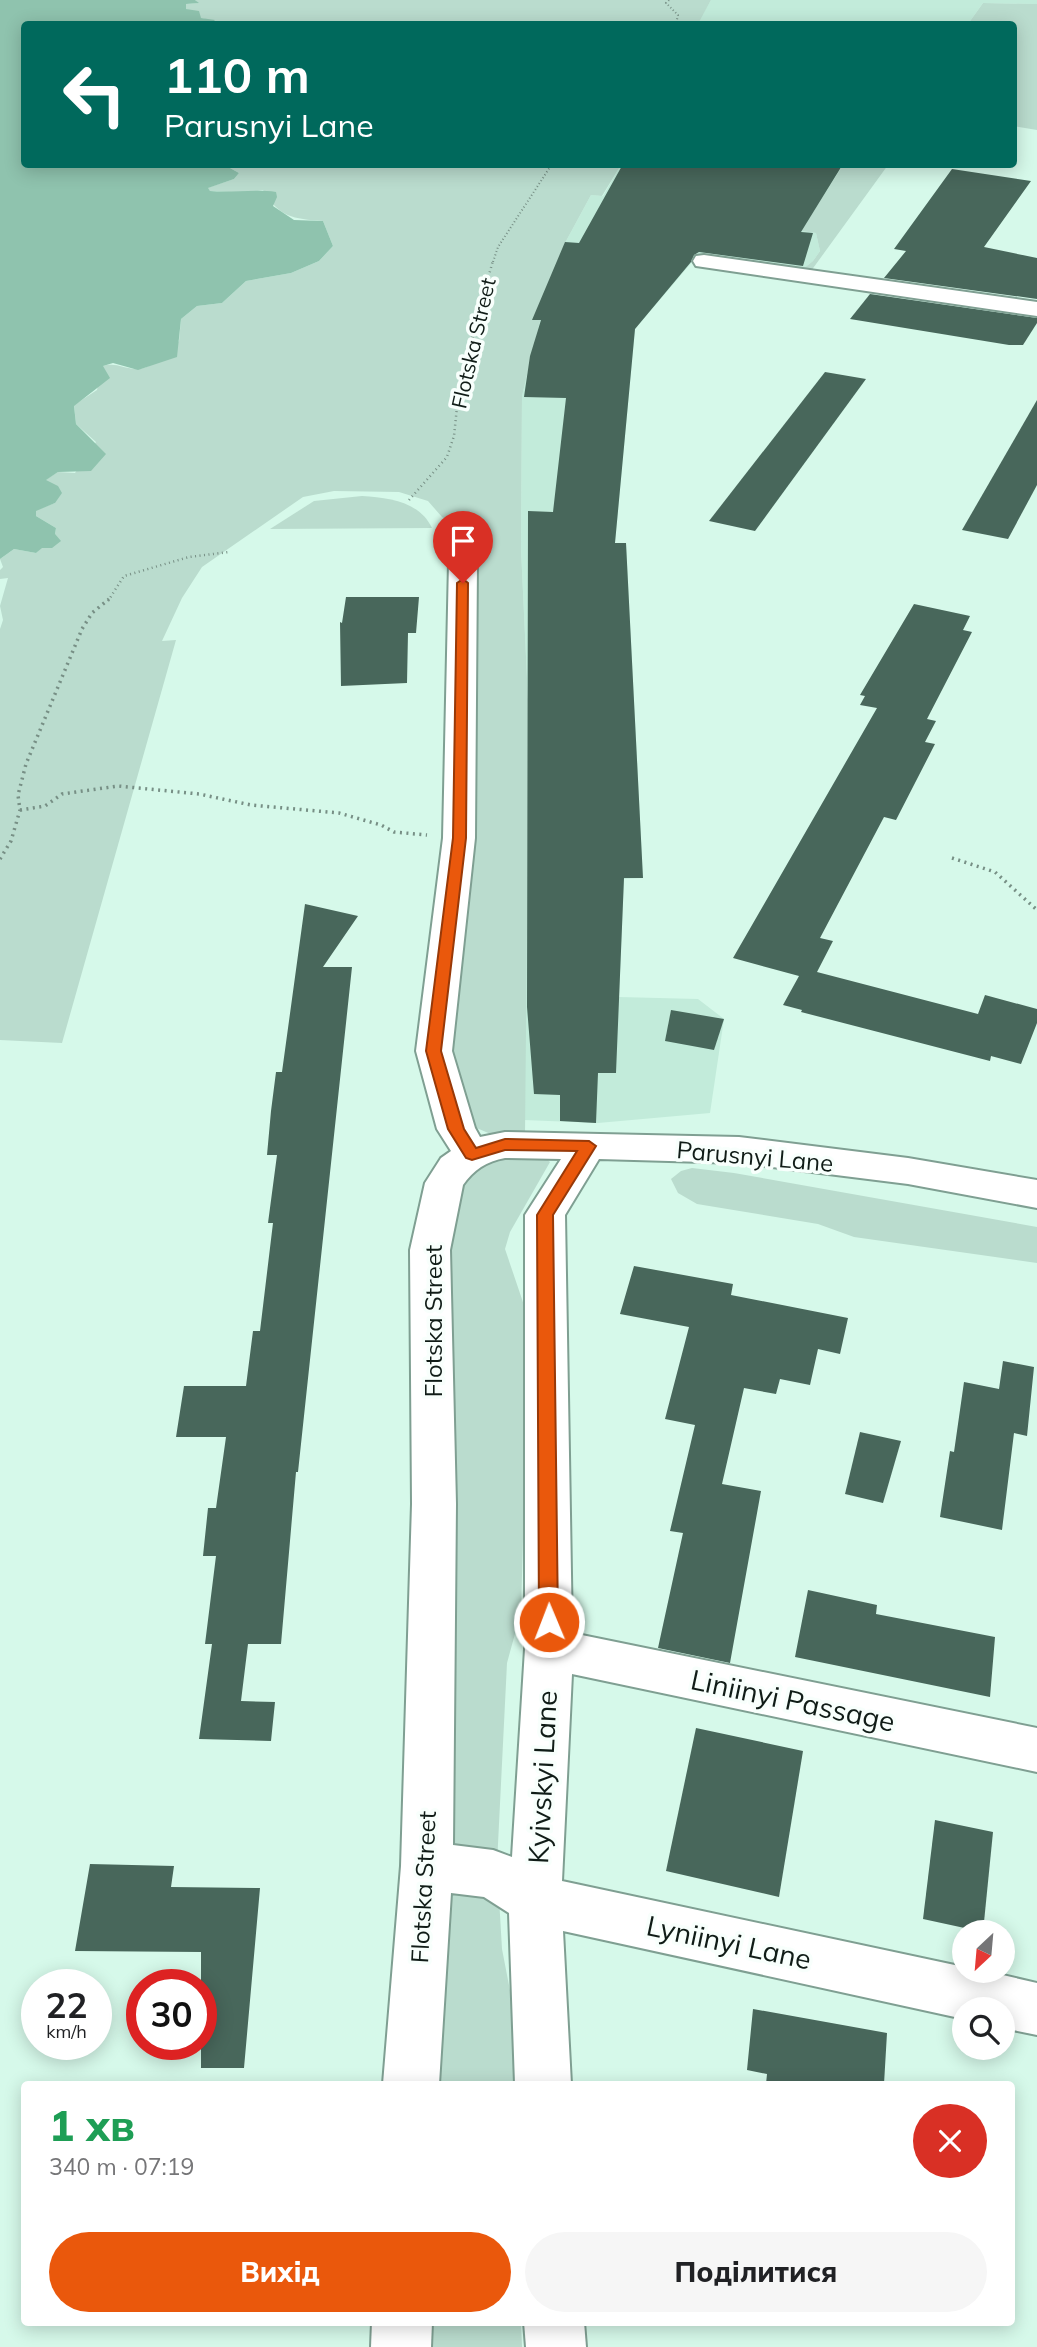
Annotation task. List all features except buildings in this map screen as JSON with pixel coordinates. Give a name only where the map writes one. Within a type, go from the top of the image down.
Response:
[{"type":"street","points":[[704,261],[1037,309]]},
{"type":"street","points":[[457,537],[463,562],[459,838],[434,1051],[456,1129],[472,1154]]},
{"type":"street","name":"Parusnyi Lane","points":[[472,1154],[505,1144],[739,1150],[908,1171],[1037,1194]]},
{"type":"street","name":"Kyivskyi Lane","points":[[543,2081],[535,1900],[549,1649],[545,1215],[589,1146]]},
{"type":"street","name":"Flotska Street","points":[[411,2081],[427,1866],[433,1504],[430,1250],[444,1183],[455,1167],[472,1154]]},
{"type":"street","name":"Liniinyi Passage","points":[[549,1649],[1037,1750]]},
{"type":"street","name":"Lyniinyi Lane","points":[[427,1866],[493,1874],[535,1900],[1037,2009]]},
{"type":"street","points":[[401,2326],[401,2347]]},
{"type":"street","points":[[554,2326],[556,2347]]},
{"type":"path","points":[[669,0],[667,3],[678,15],[677,21]]},
{"type":"path","name":"Flotska Street","points":[[409,500],[447,457],[454,436],[459,388],[479,305],[498,247],[548,168]]},
{"type":"path","points":[[0,859],[11,841],[20,810],[19,795],[26,764],[82,629],[92,613],[107,602],[124,576],[189,557],[229,552]]},
{"type":"path","points":[[20,810],[45,806],[62,794],[118,786],[199,794],[251,805],[339,813],[381,825],[394,832],[459,838]]},
{"type":"path","points":[[952,858],[995,872],[1037,910]]},
{"type":"shaded area","points":[[0,0],[195,0],[199,3],[186,4],[186,9],[199,11],[201,18],[214,21],[21,21],[21,168],[230,168],[239,173],[234,179],[208,188],[210,191],[276,192],[273,206],[294,220],[323,221],[333,246],[319,261],[291,273],[246,281],[222,303],[197,306],[181,319],[177,357],[138,370],[113,363],[103,366],[110,378],[74,406],[76,424],[106,454],[91,471],[58,472],[46,480],[58,486],[62,493],[55,503],[36,511],[36,516],[56,528],[55,534],[61,541],[52,548],[42,548],[36,553],[14,549],[0,559]]},
{"type":"shaded area","points":[[195,0],[711,0],[700,21],[214,21],[201,18],[186,9],[186,4],[198,3]]},
{"type":"shaded area","points":[[711,0],[1037,0],[1037,4],[983,3],[970,21],[699,21]]},
{"type":"shaded area","points":[[983,3],[1037,4],[1037,130],[1017,127],[1017,21],[970,21]]},
{"type":"shaded area","points":[[230,168],[619,168],[602,196],[591,195],[565,243],[544,305],[522,396],[521,549],[529,721],[525,1134],[493,1135],[465,1123],[449,1082],[462,536],[456,526],[442,517],[428,501],[399,492],[334,491],[303,497],[202,567],[182,598],[162,641],[176,640],[62,1043],[0,1040],[0,629],[3,620],[0,606],[8,578],[0,579],[0,570],[3,567],[0,559],[14,549],[36,553],[55,534],[56,528],[36,516],[36,510],[55,503],[45,480],[58,472],[75,473],[96,442],[76,424],[74,405],[97,390],[102,366],[115,365],[136,369],[148,366],[179,341],[181,319],[197,306],[222,303],[246,281],[291,273],[319,261],[333,246],[323,221],[288,215],[275,206],[263,190],[248,193],[210,191],[207,188],[234,179],[239,173]]},
{"type":"shaded area","points":[[619,168],[841,168],[802,231],[816,233],[820,251],[803,269],[720,256],[692,262],[635,329],[615,543],[626,543],[643,878],[624,879],[619,997],[698,999],[724,1019],[710,1113],[598,1123],[524,1120],[529,721],[521,549],[522,396],[544,304],[565,243],[591,195],[603,196]]},
{"type":"shaded area","points":[[841,168],[886,168],[811,271],[803,269],[820,251],[816,233],[801,231]]},
{"type":"shaded area","points":[[362,496],[393,500],[411,507],[426,519],[432,528],[270,529],[314,501]]},
{"type":"shaded area","points":[[497,1155],[545,1157],[550,1162],[510,1232],[505,1249],[529,1320],[521,1612],[507,1663],[497,1864],[502,1949],[518,2032],[522,2081],[430,2081],[435,2023],[439,1373],[453,1185]]},
{"type":"shaded area","points":[[692,1168],[734,1173],[1037,1227],[1037,1263],[854,1237],[818,1224],[697,1204],[678,1193],[671,1179],[681,1171]]},
{"type":"shaded area","points":[[416,2326],[521,2326],[522,2347],[416,2347]]},
{"type":"route","points":[[463,583],[459,838],[434,1051],[456,1129],[472,1154],[505,1144],[589,1146],[545,1215],[549,1622]]}]
